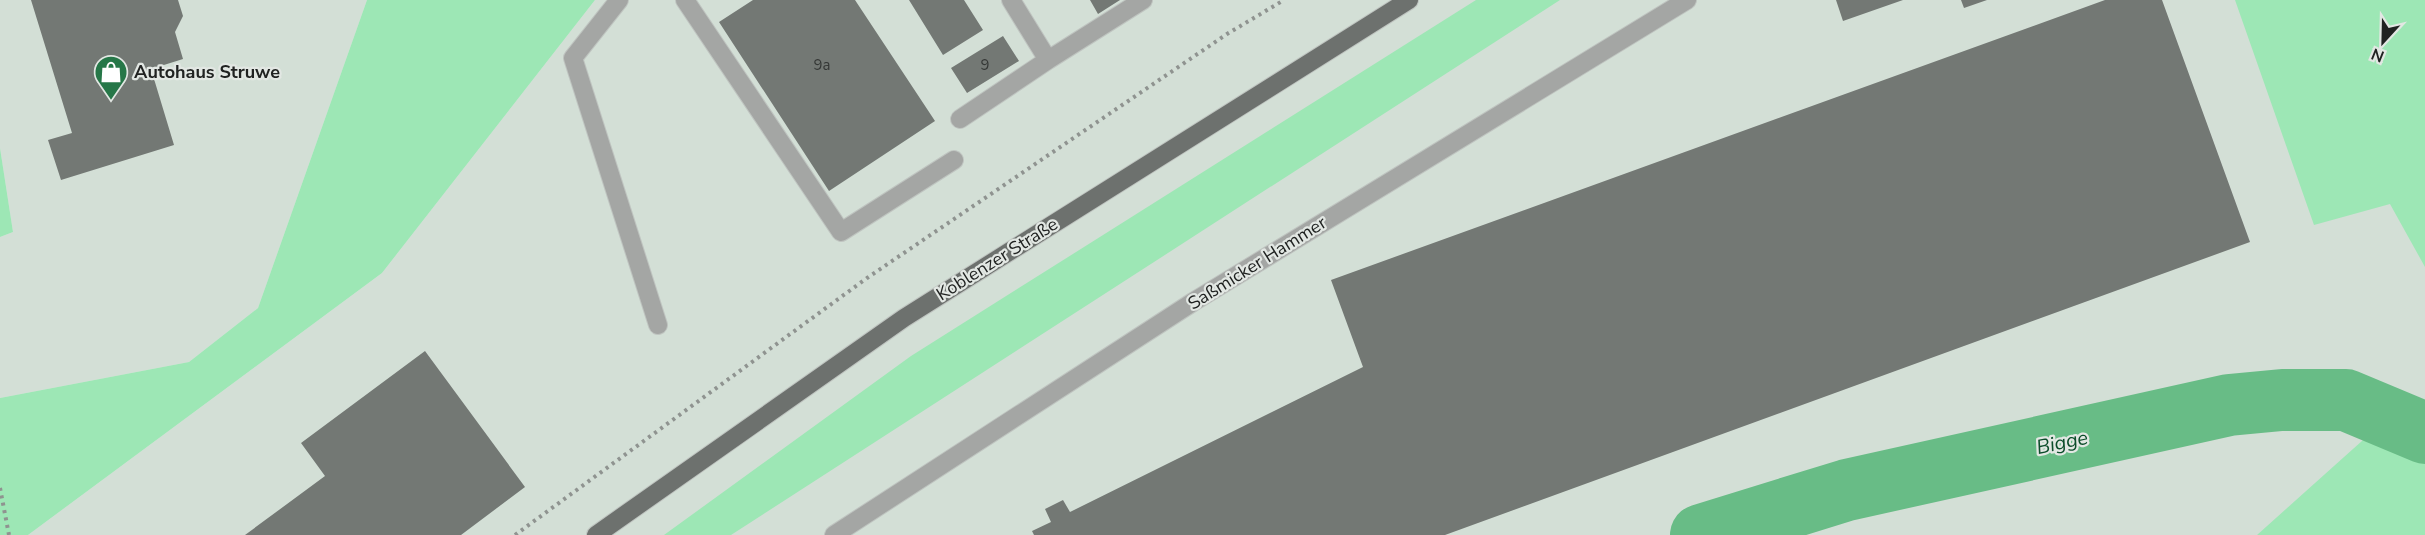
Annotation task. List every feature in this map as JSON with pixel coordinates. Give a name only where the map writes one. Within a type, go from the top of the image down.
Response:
[{"type":"main road","name":"Koblenzer Straße","points":[[596,535],[904,318],[1409,0]]},
{"type":"street","points":[[619,0],[573,58],[658,325]]},
{"type":"street","points":[[685,0],[841,232],[954,160]]},
{"type":"street","points":[[1011,0],[1048,60]]},
{"type":"street","points":[[960,119],[1143,0]]},
{"type":"street","name":"Saßmicker Hammer","points":[[834,535],[1193,302],[1687,0]]},
{"type":"path","points":[[514,535],[867,278],[1217,41],[1284,0]]},
{"type":"path","points":[[0,488],[9,535]]},
{"type":"shaded area","points":[[0,0],[367,0],[258,308],[189,362],[0,398],[0,237],[13,232],[0,148]]},
{"type":"shaded area","points":[[595,0],[2425,0],[2425,462],[2363,440],[2263,535],[28,535],[382,273]]},
{"type":"green space","points":[[367,0],[595,0],[382,273],[28,535],[0,535],[0,398],[189,362],[258,308]]},
{"type":"green space","points":[[1476,0],[1560,0],[731,535],[664,535],[911,356]]},
{"type":"green space","points":[[2235,0],[2425,0],[2425,267],[2390,204],[2314,225]]},
{"type":"green space","points":[[0,148],[13,232],[0,237]]},
{"type":"green space","points":[[2363,440],[2425,462],[2425,535],[2257,535]]},
{"type":"building","name":"Autohaus Struwe","points":[[31,0],[178,0],[183,16],[175,32],[183,59],[151,69],[174,145],[61,180],[48,140],[72,133]]},
{"type":"building","points":[[753,0],[855,0],[935,121],[829,191],[719,22]]},
{"type":"building","points":[[909,0],[964,0],[983,30],[943,55]]},
{"type":"building","points":[[1090,0],[1120,0],[1098,14]]},
{"type":"building","points":[[1836,0],[1903,0],[1843,21]]},
{"type":"building","points":[[1961,0],[1987,0],[1964,8]]},
{"type":"building","points":[[2105,0],[2162,0],[2250,242],[1445,535],[1034,535],[1032,531],[1051,522],[1045,509],[1063,500],[1070,512],[1363,367],[1331,280]]},
{"type":"building","points":[[1003,36],[1019,61],[967,93],[951,68]]},
{"type":"building","points":[[425,351],[525,487],[461,535],[245,535],[325,476],[301,443]]},
{"type":"waterway","name":"Bigge","points":[[1701,535],[1847,490],[2229,405],[2282,400],[2346,400],[2425,433]]},
{"type":"place","name":"Autohaus Struwe","points":[[111,101]]}]
